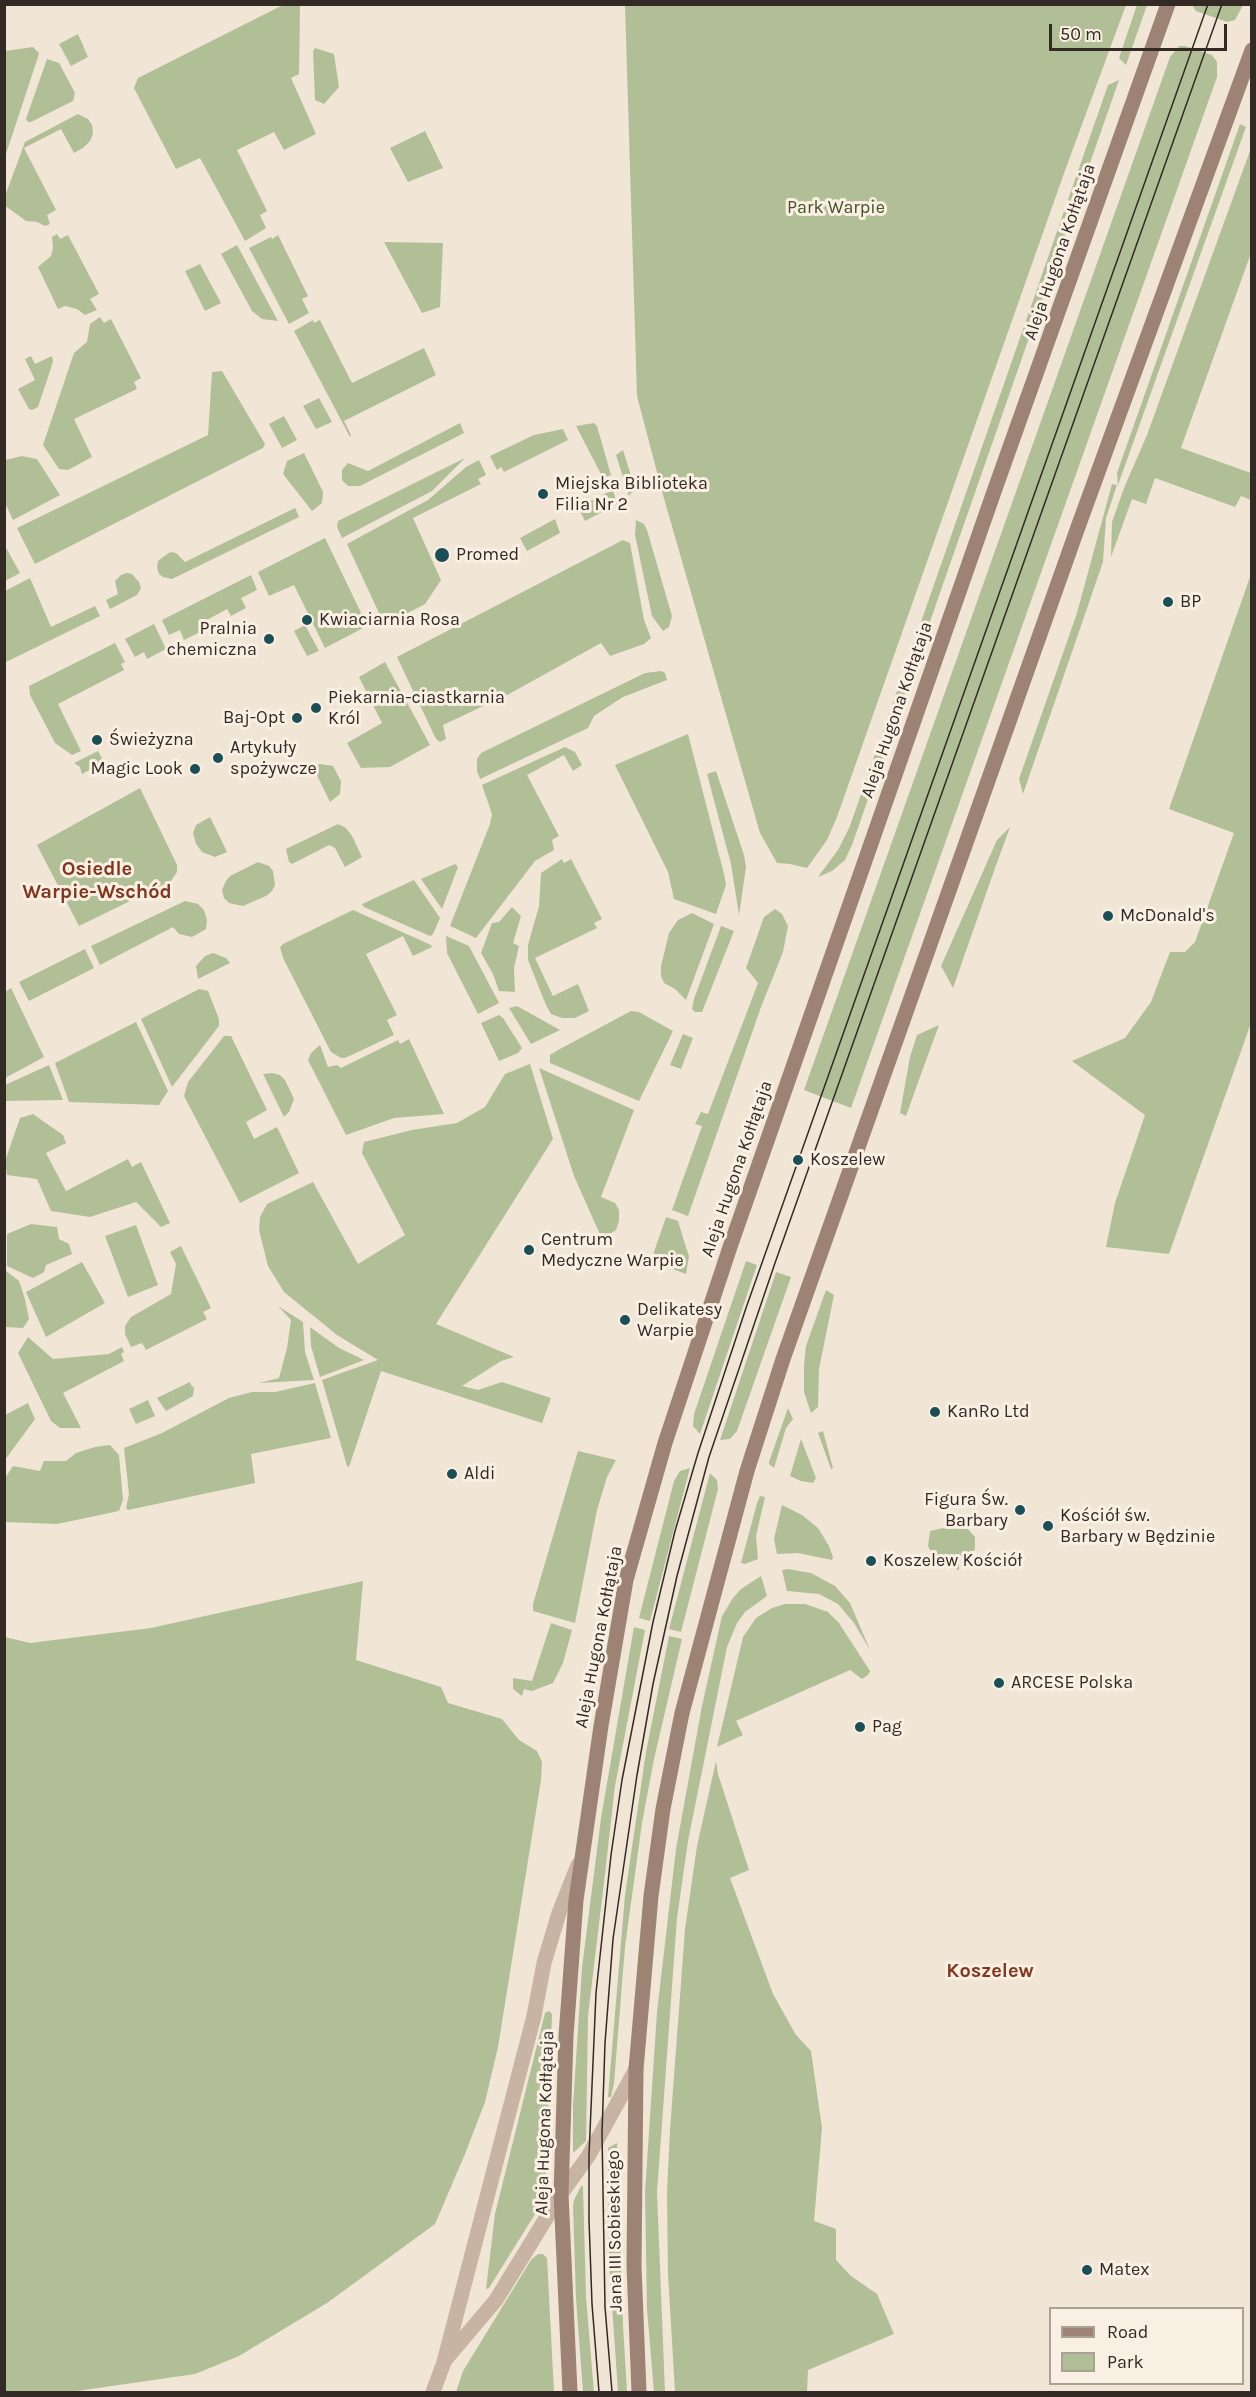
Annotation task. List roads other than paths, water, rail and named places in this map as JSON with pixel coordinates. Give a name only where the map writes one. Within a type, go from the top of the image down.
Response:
[{"type":"main road","name":"Aleja Hugona Kołłątaja","points":[[570,2392],[561,2194],[566,2036],[576,1900],[582,1854],[626,1580],[665,1443],[830,959],[1168,4]]},
{"type":"main road","points":[[636,2069],[651,1896],[663,1809],[682,1713],[747,1471],[811,1276],[1122,403],[1251,50]]},
{"type":"main road","name":"Jana III Sobieskiego","points":[[636,2069],[634,2266],[639,2392]]},
{"type":"street","points":[[433,2392],[444,2362],[534,2016],[544,1963],[559,1913],[582,1854]]},
{"type":"street","points":[[444,2362],[496,2301],[561,2194],[589,2155],[636,2069]]},
{"type":"tram line","points":[[599,2392],[592,2304],[589,2220],[589,2155],[596,1993],[611,1855],[622,1780],[653,1622],[675,1531],[746,1308],[1208,4]]},
{"type":"tram line","points":[[612,2392],[605,2307],[602,2133],[605,2043],[613,1939],[653,1684],[677,1576],[709,1457],[775,1263],[1222,4]]},
{"type":"place","name":"Miejska Biblioteka Filia Nr 2","points":[[543,494]]},
{"type":"place","name":"Promed","points":[[442,555]]},
{"type":"place","name":"BP","points":[[1168,602]]},
{"type":"place","name":"Kwiaciarnia Rosa","points":[[307,620]]},
{"type":"place","name":"Pralnia chemiczna","points":[[269,639]]},
{"type":"place","name":"Piekarnia-ciastkarnia Król","points":[[316,708]]},
{"type":"place","name":"Baj-Opt","points":[[297,718]]},
{"type":"place","name":"Świeżyzna","points":[[97,740]]},
{"type":"place","name":"Artykuły spożywcze","points":[[218,758]]},
{"type":"place","name":"Magic Look","points":[[195,769]]},
{"type":"place","name":"McDonald's","points":[[1108,916]]},
{"type":"place","name":"Koszelew","points":[[798,1160]]},
{"type":"place","name":"Centrum Medyczne Warpie","points":[[529,1250]]},
{"type":"place","name":"Delikatesy Warpie","points":[[625,1320]]},
{"type":"place","name":"KanRo Ltd","points":[[935,1412]]},
{"type":"place","name":"Aldi","points":[[452,1474]]},
{"type":"place","name":"Figura Św. Barbary","points":[[1020,1510]]},
{"type":"place","name":"Kościół św. Barbary w Będzinie","points":[[1048,1526]]},
{"type":"place","name":"Koszelew Kościół","points":[[871,1561]]},
{"type":"place","name":"ARCESE Polska","points":[[999,1683]]},
{"type":"place","name":"Pag","points":[[860,1727]]},
{"type":"place","name":"Matex","points":[[1087,2270]]},
{"type":"district","name":"Osiedle Warpie-Wschód","points":[[97,880]]},
{"type":"district","name":"Koszelew","points":[[990,1971]]},
{"type":"park label","name":"Park Warpie","points":[[836,208]]}]
